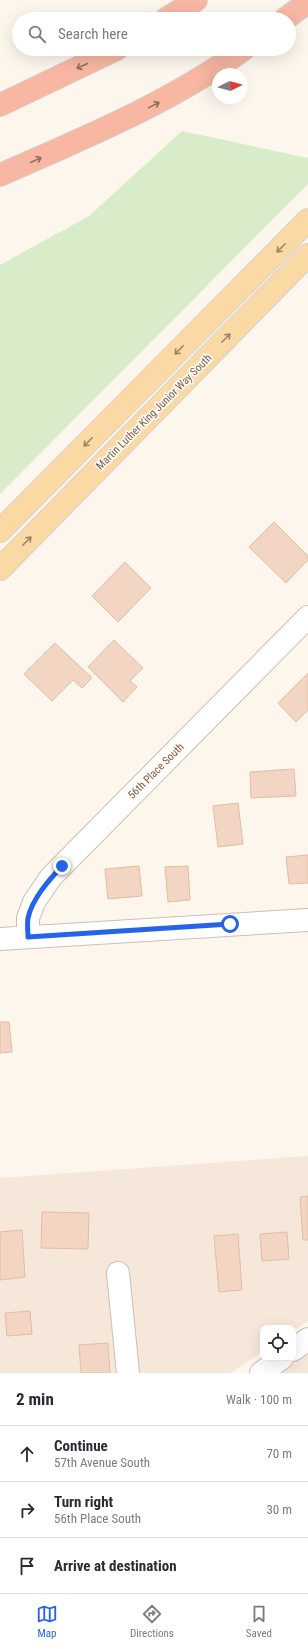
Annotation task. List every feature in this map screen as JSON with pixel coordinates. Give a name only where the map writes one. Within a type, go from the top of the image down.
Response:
[{"type":"highway","points":[[177,12],[196,0]]},
{"type":"highway","points":[[294,12],[308,2]]},
{"type":"highway","points":[[0,105],[102,56]]},
{"type":"highway","points":[[0,175],[160,102],[233,56]]},
{"type":"main road","points":[[0,531],[308,220]]},
{"type":"main road","name":"Martin Luther King Junior Way South","points":[[0,569],[308,255]]},
{"type":"street","name":"56th Place South","points":[[28,937],[28,918],[34,902],[51,877],[308,617]]},
{"type":"street","points":[[0,939],[308,920]]},
{"type":"street","points":[[118,1273],[128,1373]]},
{"type":"street","points":[[296,1348],[308,1339]]},
{"type":"street","points":[[261,1373],[278,1361]]},
{"type":"shaded area","points":[[308,1156],[308,1321],[296,1329],[296,1325],[260,1325],[260,1353],[231,1373],[0,1373],[0,1178]]},
{"type":"shaded area","points":[[308,1354],[308,1373],[279,1373]]},
{"type":"green space","points":[[182,131],[308,158],[308,184],[0,494],[0,265],[89,216]]},
{"type":"building","points":[[274,522],[308,556],[308,560],[286,583],[249,547]]},
{"type":"building","points":[[125,562],[151,588],[118,622],[92,596]]},
{"type":"building","points":[[114,640],[143,668],[130,681],[137,687],[123,702],[88,667]]},
{"type":"building","points":[[55,643],[92,678],[82,688],[73,680],[52,701],[24,674]]},
{"type":"building","points":[[308,673],[308,710],[296,722],[278,703]]},
{"type":"building","points":[[294,769],[296,796],[251,798],[250,772]]},
{"type":"building","points":[[238,803],[243,844],[218,847],[213,806]]},
{"type":"building","points":[[308,855],[308,883],[289,884],[286,857]]},
{"type":"building","points":[[139,866],[142,896],[108,899],[105,869]]},
{"type":"building","points":[[188,866],[190,900],[168,902],[165,867]]},
{"type":"building","points":[[0,1022],[9,1022],[12,1052],[0,1053]]},
{"type":"building","points":[[308,1196],[308,1240],[303,1240],[300,1197]]},
{"type":"building","points":[[42,1212],[89,1213],[88,1249],[41,1248]]},
{"type":"building","points":[[22,1230],[25,1277],[0,1280],[0,1232]]},
{"type":"building","points":[[287,1232],[289,1259],[262,1261],[260,1234]]},
{"type":"building","points":[[238,1234],[242,1290],[219,1292],[214,1236]]},
{"type":"building","points":[[30,1311],[32,1334],[7,1336],[5,1313]]},
{"type":"building","points":[[108,1343],[110,1373],[81,1373],[79,1345]]},
{"type":"route","points":[[62,866],[51,877],[34,902],[28,918],[28,937],[230,924]]}]
